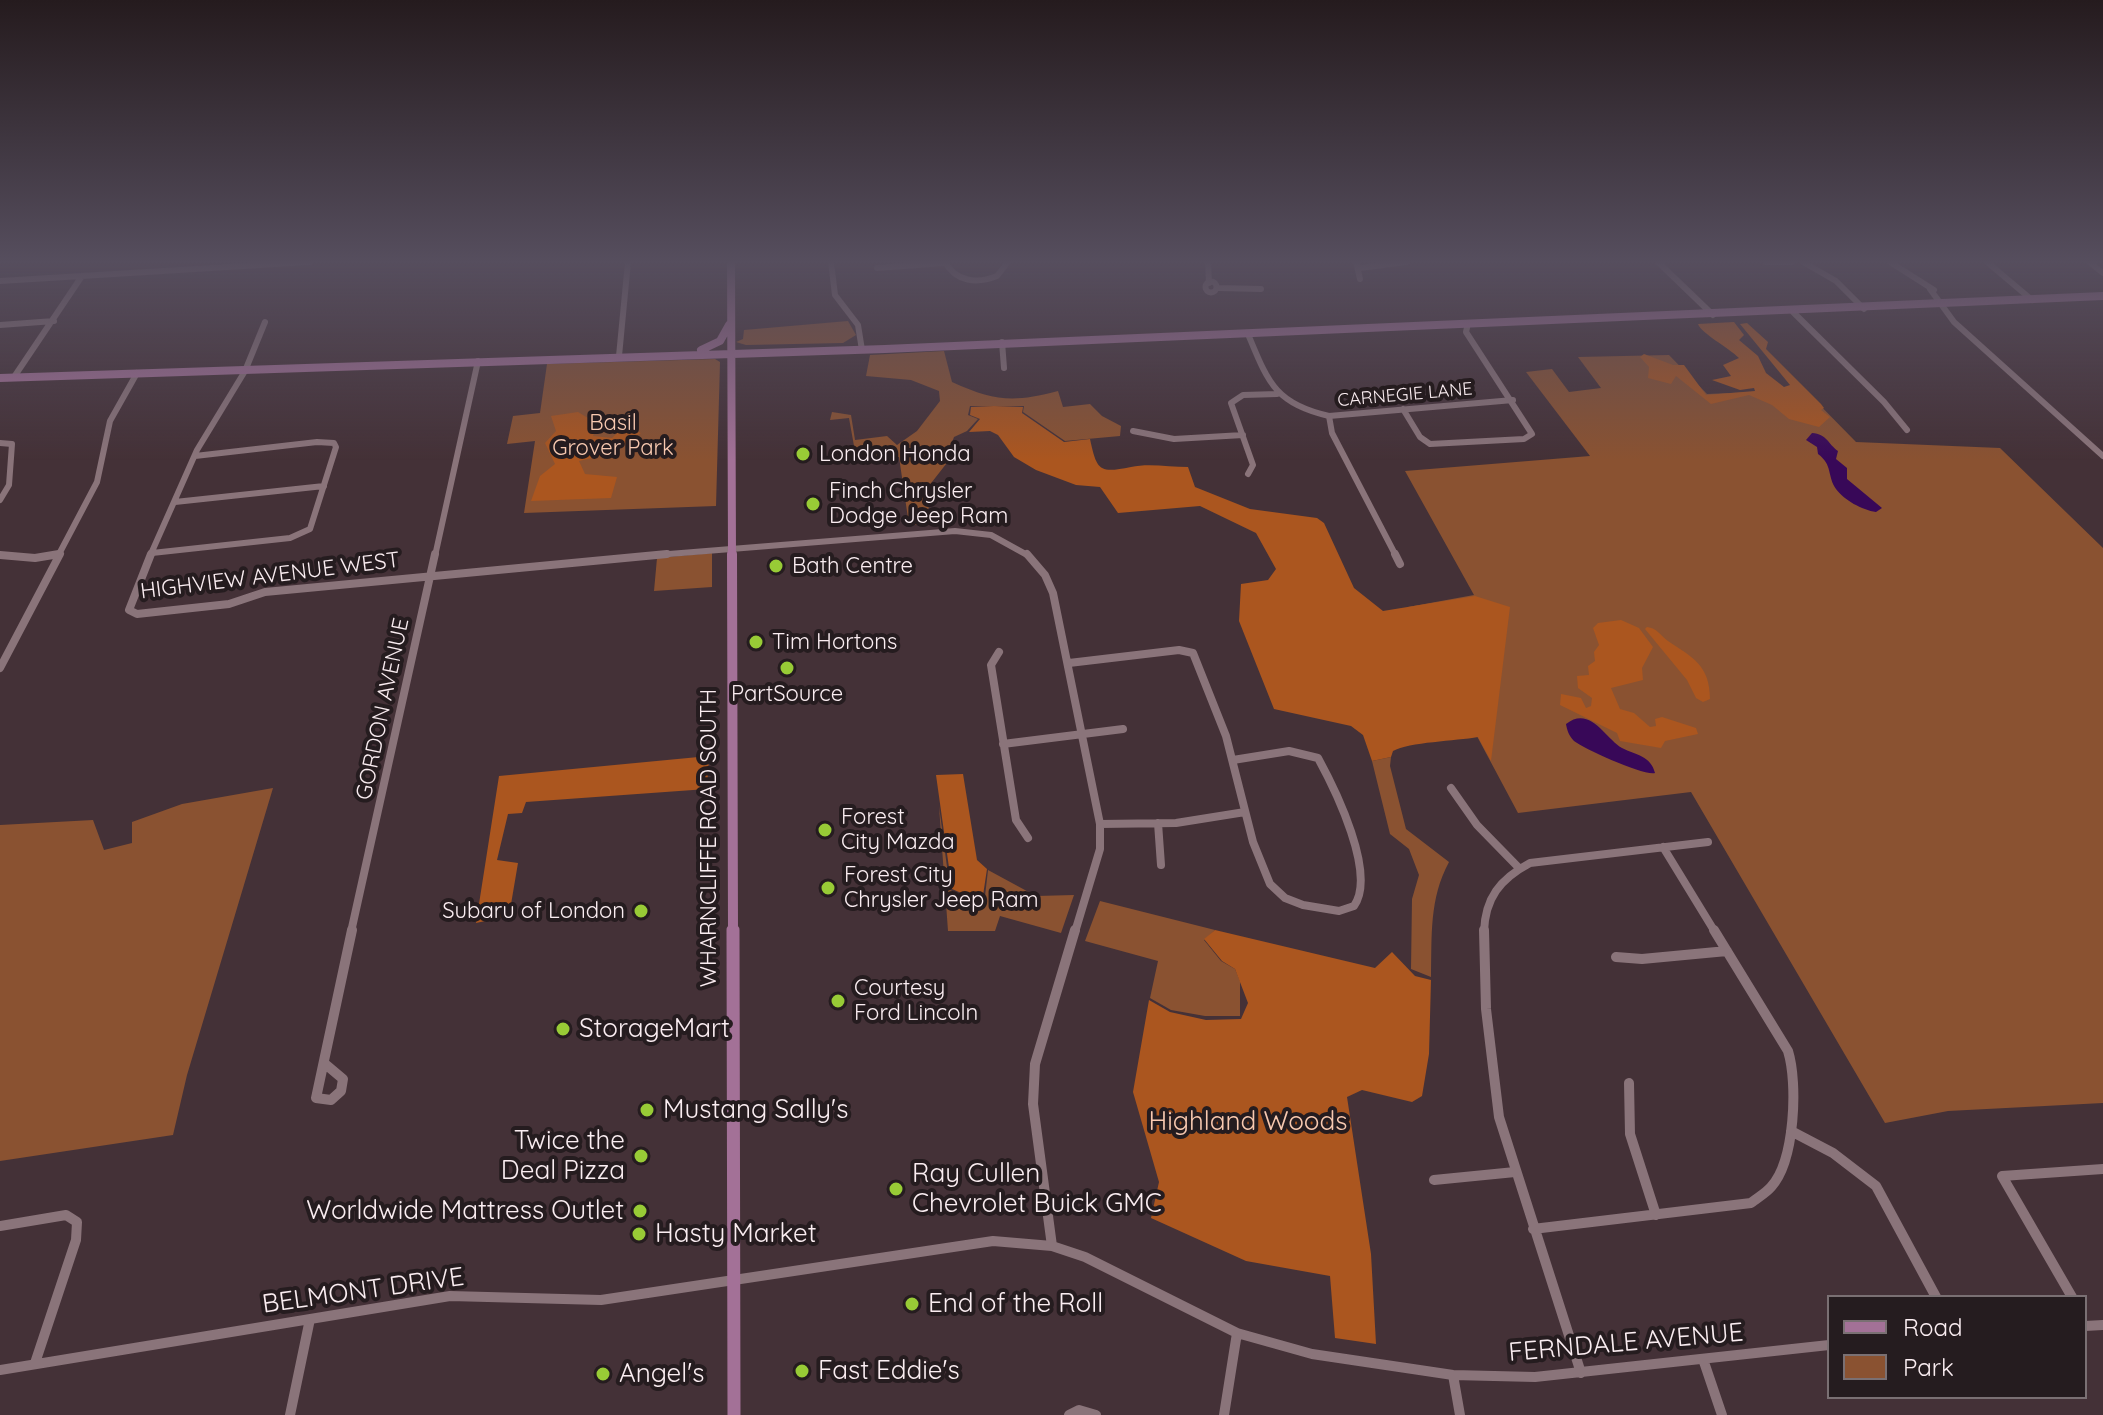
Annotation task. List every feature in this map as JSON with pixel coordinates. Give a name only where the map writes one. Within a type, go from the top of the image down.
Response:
[{"type":"main road","points":[[684,354],[720,341],[727,328]]},
{"type":"main road","name":"WHARNCLIFFE ROAD SOUTH","points":[[730,328],[734,1415]]},
{"type":"main road","points":[[0,378],[1466,328]]},
{"type":"main road","points":[[701,350],[730,352]]},
{"type":"street","points":[[14,377],[49,328]]},
{"type":"street","name":"HIGHVIEW AVENUE WEST","points":[[263,328],[245,371],[195,456],[131,599],[129,610],[137,614],[229,604],[265,592],[431,574],[959,530],[998,537],[1024,550],[1043,569],[1053,593],[1069,663],[1100,824],[1100,849],[1035,1064],[1033,1104],[1052,1246]]},
{"type":"street","points":[[619,356],[622,328]]},
{"type":"street","points":[[858,328],[861,347]]},
{"type":"street","points":[[1403,409],[1420,437],[1430,444],[1524,439],[1532,434],[1467,328]]},
{"type":"street","points":[[1809,328],[1884,402],[1907,430]]},
{"type":"street","points":[[1961,328],[2103,456]]},
{"type":"street","points":[[1248,334],[1277,394],[1235,397],[1231,403],[1253,465],[1248,474]]},
{"type":"street","points":[[1002,342],[1004,368]]},
{"type":"street","name":"GORDON AVENUE","points":[[324,1063],[478,361]]},
{"type":"street","points":[[0,668],[97,482],[110,421],[137,373]]},
{"type":"street","name":"CARNEGIE LANE","points":[[1277,394],[1298,409],[1329,416],[1513,400]]},
{"type":"street","points":[[1329,416],[1332,433],[1400,564]]},
{"type":"street","points":[[1133,431],[1149,437],[1176,439],[1243,435]]},
{"type":"street","points":[[152,553],[301,534],[314,522],[336,447],[328,442],[195,456]]},
{"type":"street","points":[[0,443],[12,444],[9,485],[0,500]]},
{"type":"street","points":[[175,502],[324,486]]},
{"type":"street","points":[[0,555],[35,558],[59,554]]},
{"type":"street","points":[[1069,663],[1179,650],[1193,653],[1199,662],[1233,760],[1245,812],[1266,877],[1292,903],[1344,911],[1358,901],[1359,862],[1318,758],[1289,751],[1233,760]]},
{"type":"street","points":[[999,652],[991,665],[1003,744],[1016,820],[1028,838]]},
{"type":"street","points":[[1003,744],[1123,729]]},
{"type":"street","points":[[1451,788],[1477,825],[1519,868]]},
{"type":"street","points":[[1100,824],[1158,823],[1245,812]]},
{"type":"street","points":[[1158,823],[1161,865]]},
{"type":"street","points":[[1581,1373],[1515,1172],[1492,1079],[1484,931],[1486,911],[1494,893],[1510,873],[1519,868],[1557,858],[1708,842]]},
{"type":"street","points":[[1533,1229],[1751,1203],[1772,1187],[1784,1165],[1794,1093],[1788,1051],[1663,847]]},
{"type":"street","points":[[1616,957],[1642,959],[1727,951]]},
{"type":"street","points":[[1629,1083],[1626,1115],[1629,1137],[1656,1215]]},
{"type":"street","points":[[1791,1131],[1833,1153],[1876,1186],[1935,1295]]},
{"type":"street","points":[[2071,1295],[2030,1219],[2002,1176],[2103,1169]]},
{"type":"street","points":[[1434,1180],[1515,1172]]},
{"type":"street","points":[[0,1226],[66,1215],[77,1222],[76,1240],[35,1363]]},
{"type":"street","name":"FERNDALE AVENUE","points":[[733,1279],[993,1241],[1052,1246],[1085,1257],[1237,1333],[1312,1354],[1453,1375],[1535,1377],[1827,1345]]},
{"type":"street","name":"BELMONT DRIVE","points":[[0,1370],[450,1296],[601,1300],[733,1279]]},
{"type":"street","points":[[290,1415],[310,1319]]},
{"type":"street","points":[[1224,1415],[1237,1333]]},
{"type":"street","points":[[1703,1359],[1722,1415]]},
{"type":"street","points":[[1453,1375],[1460,1415]]},
{"type":"street","points":[[1069,1415],[1079,1410],[1096,1415]]},
{"type":"green space","points":[[852,328],[856,335],[843,343],[746,345],[736,342],[743,339],[744,330]]},
{"type":"green space","points":[[1702,328],[1739,328],[1744,335],[1739,340],[1758,356],[1766,373],[1784,387],[1790,385],[1743,328],[1753,328],[1768,342],[1766,349],[1830,417],[1819,427],[1789,419],[1772,405],[1749,395],[1711,404],[1676,376],[1671,384],[1648,378],[1649,367],[1640,357],[1644,354],[1673,365],[1684,365],[1706,395],[1755,391],[1754,388],[1740,390],[1712,380],[1731,376],[1723,365],[1739,358]]},
{"type":"green space","points":[[944,351],[952,382],[1004,398],[1058,391],[1063,407],[1090,404],[1102,416],[1121,426],[1120,436],[1065,441],[1023,412],[1024,406],[970,406],[968,415],[978,419],[967,431],[954,437],[948,453],[950,459],[921,496],[930,501],[925,524],[909,525],[899,457],[856,457],[849,418],[830,420],[832,412],[851,415],[855,440],[887,436],[897,445],[917,431],[940,401],[939,391],[911,380],[866,376],[870,355]]},
{"type":"green space","points":[[1669,355],[1707,394],[1805,390],[1856,442],[2000,448],[2103,548],[2103,1103],[1948,1111],[1885,1123],[1691,792],[1518,813],[1408,607],[1474,595],[1405,471],[1590,456],[1526,372],[1552,369],[1569,392],[1601,388],[1578,357]]},
{"type":"green space","name":"Basil Grover Park","points":[[715,359],[720,362],[716,506],[524,513],[535,441],[507,444],[513,416],[540,413],[547,364]]},
{"type":"green space","points":[[971,407],[1023,407],[1022,413],[1064,442],[1090,439],[1095,458],[1102,468],[1112,470],[1145,465],[1188,467],[1195,487],[1250,509],[1317,518],[1324,523],[1354,588],[1383,611],[1475,596],[1510,607],[1491,761],[1478,737],[1400,748],[1393,751],[1391,757],[1372,761],[1363,735],[1351,726],[1274,709],[1239,621],[1241,584],[1268,580],[1276,569],[1256,533],[1200,506],[1118,513],[1100,487],[1076,485],[1036,470],[1014,457],[998,435],[990,431],[969,432],[980,419],[970,415]]},
{"type":"green space","points":[[578,412],[598,424],[593,436],[612,438],[623,427],[641,433],[613,453],[579,461],[585,474],[617,477],[611,498],[531,501],[540,476],[555,464],[545,443],[556,431],[551,416]]},
{"type":"green space","points":[[712,553],[712,587],[654,591],[657,558]]},
{"type":"green space","points":[[1621,620],[1639,628],[1653,647],[1642,668],[1643,680],[1611,688],[1620,709],[1634,713],[1650,727],[1656,726],[1655,719],[1662,717],[1696,728],[1698,734],[1665,741],[1661,748],[1620,741],[1617,733],[1560,705],[1561,694],[1581,698],[1586,708],[1591,706],[1592,698],[1578,688],[1577,676],[1589,675],[1588,666],[1595,661],[1594,652],[1599,645],[1593,628],[1598,623]]},
{"type":"green space","points":[[1645,629],[1656,630],[1698,663],[1707,678],[1710,699],[1703,702],[1696,698],[1687,680]]},
{"type":"green space","points":[[709,756],[707,789],[526,802],[522,813],[508,814],[497,860],[518,863],[509,916],[476,923],[499,776]]},
{"type":"green space","points":[[1391,757],[1390,766],[1406,829],[1449,862],[1435,904],[1431,977],[1411,969],[1412,899],[1419,875],[1409,849],[1390,834],[1372,761]]},
{"type":"green space","points":[[963,774],[977,860],[987,869],[982,902],[952,889],[936,775]]},
{"type":"green space","points":[[273,788],[187,1075],[173,1135],[0,1161],[0,825],[93,820],[104,850],[132,843],[132,822],[182,804]]},
{"type":"green space","points":[[939,806],[950,890],[984,905],[988,870],[1036,896],[1074,895],[1061,933],[1000,916],[995,931],[948,931]]},
{"type":"green space","points":[[1100,901],[1215,930],[1204,940],[1221,961],[1235,969],[1240,981],[1240,1016],[1205,1016],[1171,1010],[1150,998],[1158,961],[1085,941]]},
{"type":"green space","name":"Highland Woods","points":[[1215,930],[1375,968],[1392,952],[1415,976],[1431,980],[1429,1054],[1422,1096],[1412,1102],[1362,1090],[1347,1097],[1371,1254],[1376,1344],[1335,1338],[1330,1276],[1246,1261],[1151,1218],[1159,1182],[1133,1092],[1149,1000],[1170,1012],[1206,1020],[1241,1019],[1248,1003],[1235,969],[1222,961],[1204,939]]},
{"type":"shaded area","points":[[1812,433],[1824,437],[1838,451],[1836,459],[1847,468],[1847,479],[1882,508],[1876,512],[1865,509],[1839,493],[1817,447],[1806,440]]},
{"type":"shaded area","points":[[1582,718],[1590,721],[1622,748],[1646,759],[1655,773],[1627,766],[1580,745],[1571,737],[1566,724]]},
{"type":"place","name":"London Honda","points":[[803,454]]},
{"type":"place","name":"Finch Chrysler Dodge Jeep Ram","points":[[813,504]]},
{"type":"place","name":"Bath Centre","points":[[776,566]]},
{"type":"place","name":"Tim Hortons","points":[[756,642]]},
{"type":"place","name":"PartSource","points":[[787,668]]},
{"type":"place","name":"Forest City Mazda","points":[[825,830]]},
{"type":"place","name":"Forest City Chrysler Jeep Ram","points":[[828,888]]},
{"type":"place","name":"Subaru of London","points":[[641,911]]},
{"type":"place","name":"Courtesy Ford Lincoln","points":[[838,1001]]},
{"type":"place","name":"StorageMart","points":[[563,1029]]},
{"type":"place","name":"Mustang Sally's","points":[[647,1110]]},
{"type":"place","name":"Twice the Deal Pizza","points":[[641,1156]]},
{"type":"place","name":"Ray Cullen Chevrolet Buick GMC","points":[[896,1189]]},
{"type":"place","name":"Worldwide Mattress Outlet","points":[[640,1211]]},
{"type":"place","name":"Hasty Market","points":[[639,1234]]},
{"type":"place","name":"End of the Roll","points":[[912,1304]]},
{"type":"place","name":"Fast Eddie's","points":[[802,1371]]},
{"type":"place","name":"Angel's","points":[[603,1374]]}]
